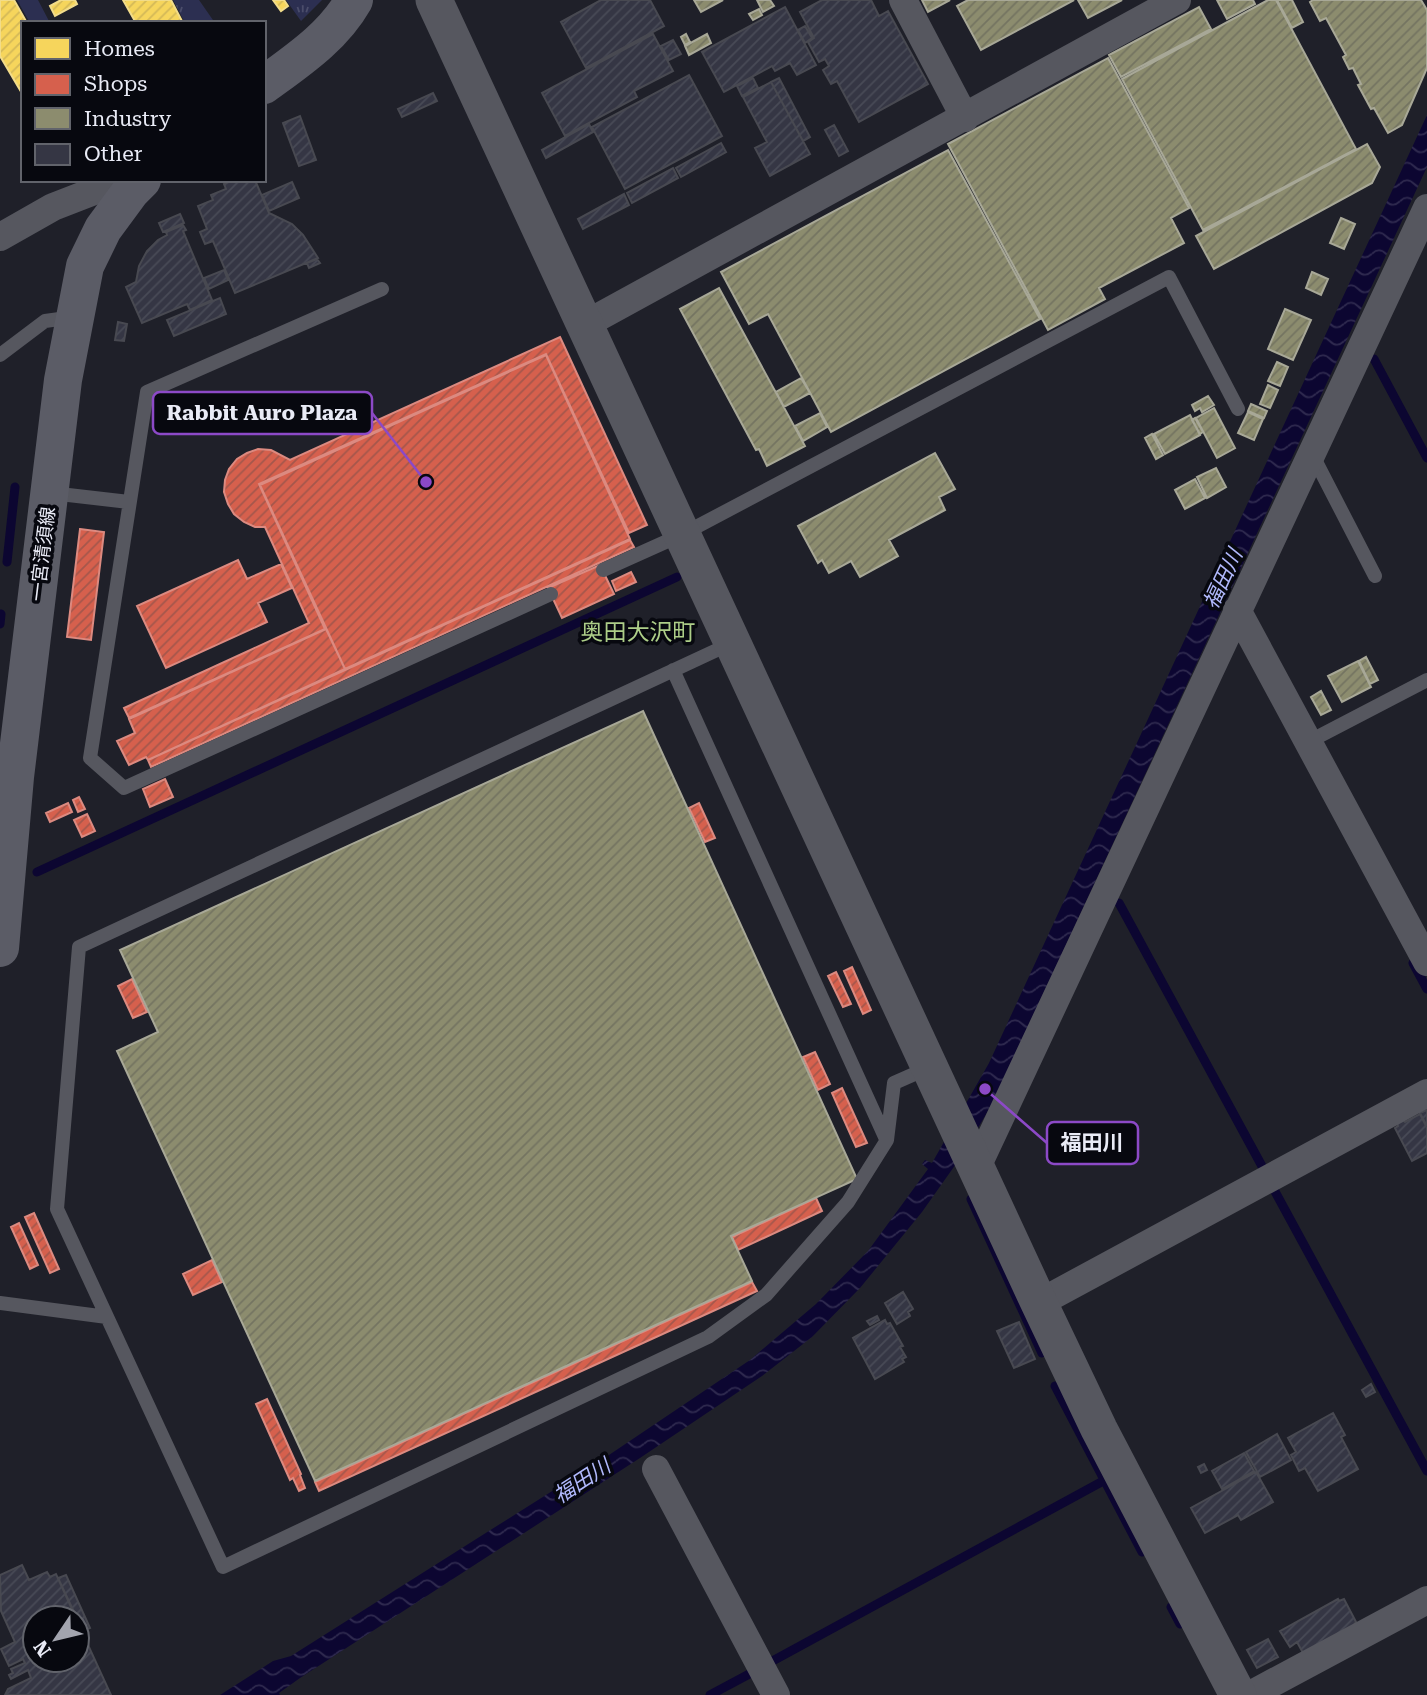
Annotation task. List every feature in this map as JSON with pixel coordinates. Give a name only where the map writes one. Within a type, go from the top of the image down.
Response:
[{"type":"main road","points":[[266,83],[315,46],[339,23],[354,0]]},
{"type":"main road","name":"一宮清須線","points":[[0,948],[8,778],[63,380],[85,266],[103,229],[137,186]]},
{"type":"street","points":[[902,0],[965,118]]},
{"type":"street","points":[[584,325],[1177,0]]},
{"type":"street","points":[[441,2],[584,325],[974,1166],[1099,1429],[1238,1695]]},
{"type":"street","points":[[0,237],[53,207],[102,188],[137,186]]},
{"type":"street","points":[[974,1166],[1427,208]]},
{"type":"street","points":[[1237,610],[1427,962]]},
{"type":"street","points":[[1039,1303],[1427,1093]]},
{"type":"street","points":[[656,1469],[776,1695]]},
{"type":"street","points":[[1251,1695],[1427,1600]]},
{"type":"lane","points":[[603,570],[681,535],[1169,277],[1238,409]]},
{"type":"lane","points":[[382,289],[147,392],[90,758],[124,788],[551,594]]},
{"type":"lane","points":[[0,355],[45,321],[76,317]]},
{"type":"lane","points":[[1311,453],[1375,576]]},
{"type":"lane","points":[[49,493],[130,502]]},
{"type":"lane","points":[[732,643],[79,947],[57,1209],[223,1567],[708,1337],[766,1295],[848,1202],[887,1140],[894,1083],[929,1068]]},
{"type":"lane","points":[[673,670],[887,1140]]},
{"type":"lane","points":[[1308,742],[1427,680]]},
{"type":"lane","points":[[0,1303],[107,1317]]},
{"type":"green space","points":[[17,0],[38,0],[49,21],[29,21]]},
{"type":"green space","points":[[173,0],[199,0],[214,21],[184,21]]},
{"type":"green space","points":[[286,0],[322,0],[301,21]]},
{"type":"water","points":[[1427,115],[1427,167],[993,1102],[963,1154],[922,1212],[860,1288],[812,1337],[762,1376],[300,1678],[279,1693],[280,1695],[220,1695],[273,1661],[291,1656],[606,1457],[750,1360],[816,1304],[868,1251],[928,1169],[922,1164],[925,1160],[932,1163],[989,1063]]},
{"type":"building: Homes","points":[[0,0],[14,0],[26,21],[21,21],[21,92],[0,56]]},
{"type":"building: Homes","points":[[61,0],[75,0],[77,4],[55,16],[50,6]]},
{"type":"building: Homes","points":[[123,0],[171,0],[182,21],[135,21]]},
{"type":"building: Homes","points":[[273,0],[284,0],[288,6],[281,11]]},
{"type":"building: Shops","points":[[560,337],[647,525],[629,533],[546,354],[259,484],[325,629],[129,718],[124,708],[309,623],[265,527],[255,527],[244,522],[234,514],[228,504],[224,492],[225,480],[237,459],[258,449],[271,450],[290,460]]},
{"type":"building: Shops","points":[[546,355],[630,539],[345,669],[260,485]]},
{"type":"building: Shops","points":[[80,529],[104,532],[91,640],[67,637]]},
{"type":"building: Shops","points":[[630,540],[634,547],[151,767],[148,760]]},
{"type":"building: Shops","points":[[238,560],[247,579],[281,564],[292,588],[258,603],[267,622],[166,668],[137,606]]},
{"type":"building: Shops","points":[[600,565],[614,594],[562,618],[548,588]]},
{"type":"building: Shops","points":[[631,572],[636,582],[616,591],[612,581]]},
{"type":"building: Shops","points":[[326,629],[345,669],[148,760],[146,757],[129,765],[117,741],[135,733],[129,719]]},
{"type":"building: Shops","points":[[165,779],[173,797],[150,807],[143,789]]},
{"type":"building: Shops","points":[[79,797],[85,809],[78,812],[73,800]]},
{"type":"building: Shops","points":[[68,803],[72,812],[50,822],[46,813]]},
{"type":"building: Shops","points":[[699,803],[715,838],[705,842],[689,808]]},
{"type":"building: Shops","points":[[87,814],[95,831],[82,837],[74,820]]},
{"type":"building: Shops","points":[[852,967],[871,1010],[863,1014],[844,971]]},
{"type":"building: Shops","points":[[836,972],[851,1004],[843,1007],[828,976]]},
{"type":"building: Shops","points":[[132,979],[147,1012],[133,1018],[118,986]]},
{"type":"building: Shops","points":[[815,1052],[830,1084],[818,1090],[803,1057]]},
{"type":"building: Shops","points":[[842,1088],[867,1143],[856,1147],[832,1093]]},
{"type":"building: Shops","points":[[816,1198],[822,1211],[738,1250],[732,1237]]},
{"type":"building: Shops","points":[[34,1213],[59,1269],[50,1273],[25,1217]]},
{"type":"building: Shops","points":[[19,1223],[38,1265],[30,1269],[11,1227]]},
{"type":"building: Shops","points":[[212,1260],[222,1282],[193,1295],[183,1274]]},
{"type":"building: Shops","points":[[752,1282],[757,1291],[319,1491],[315,1482]]},
{"type":"building: Shops","points":[[267,1399],[301,1474],[305,1488],[299,1491],[293,1478],[290,1480],[256,1404]]},
{"type":"building: Industry","points":[[694,0],[723,0],[701,12]]},
{"type":"building: Industry","points":[[757,0],[770,0],[774,6],[763,12]]},
{"type":"building: Industry","points":[[922,0],[950,0],[928,12]]},
{"type":"building: Industry","points":[[968,0],[1074,0],[981,50],[957,6]]},
{"type":"building: Industry","points":[[1078,0],[1122,0],[1088,18]]},
{"type":"building: Industry","points":[[1217,0],[1253,0],[1255,4],[1227,19]]},
{"type":"building: Industry","points":[[1268,0],[1276,0],[1356,149],[1203,230],[1122,79]]},
{"type":"building: Industry","points":[[1277,0],[1292,0],[1303,22],[1292,28]]},
{"type":"building: Industry","points":[[1421,0],[1427,10],[1427,68],[1402,125],[1388,133],[1358,85],[1361,84],[1353,68],[1349,69],[1343,57],[1346,55],[1326,18],[1320,21],[1310,2]]},
{"type":"building: Industry","points":[[1199,7],[1211,29],[1121,77],[1109,55]]},
{"type":"building: Industry","points":[[759,9],[762,15],[753,20],[749,14]]},
{"type":"building: Industry","points":[[686,34],[690,42],[685,45],[681,37]]},
{"type":"building: Industry","points":[[707,34],[711,43],[689,55],[685,46]]},
{"type":"building: Industry","points":[[1108,58],[1189,208],[1171,218],[1184,243],[1099,288],[1105,299],[1048,330],[948,144]]},
{"type":"building: Industry","points":[[1367,144],[1380,167],[1372,183],[1214,269],[1196,236]]},
{"type":"building: Industry","points":[[948,150],[1040,319],[831,432],[768,314],[749,324],[721,272]]},
{"type":"building: Industry","points":[[1341,218],[1355,224],[1344,249],[1330,243]]},
{"type":"building: Industry","points":[[1312,272],[1328,279],[1321,295],[1306,288]]},
{"type":"building: Industry","points":[[719,288],[805,446],[767,466],[680,309]]},
{"type":"building: Industry","points":[[1285,309],[1311,320],[1293,360],[1268,349]]},
{"type":"building: Industry","points":[[1277,362],[1288,367],[1280,386],[1268,381]]},
{"type":"building: Industry","points":[[801,378],[810,393],[784,407],[776,392]]},
{"type":"building: Industry","points":[[1268,385],[1278,390],[1270,408],[1260,404]]},
{"type":"building: Industry","points":[[1208,396],[1214,405],[1202,412],[1200,408],[1195,411],[1192,405]]},
{"type":"building: Industry","points":[[1251,404],[1267,411],[1264,418],[1248,411]]},
{"type":"building: Industry","points":[[1214,408],[1235,448],[1217,458],[1196,418]]},
{"type":"building: Industry","points":[[1248,412],[1263,419],[1254,440],[1238,433]]},
{"type":"building: Industry","points":[[820,413],[827,427],[803,441],[795,426]]},
{"type":"building: Industry","points":[[1190,415],[1200,435],[1165,454],[1154,434]]},
{"type":"building: Industry","points":[[1195,418],[1203,432],[1200,434],[1192,420]]},
{"type":"building: Industry","points":[[1152,434],[1163,455],[1156,459],[1145,438]]},
{"type":"building: Industry","points":[[935,453],[955,489],[939,497],[945,510],[889,540],[898,556],[860,577],[851,561],[829,573],[822,560],[818,563],[798,526]]},
{"type":"building: Industry","points":[[1216,468],[1226,487],[1207,498],[1197,477]]},
{"type":"building: Industry","points":[[1195,479],[1205,498],[1185,509],[1175,490]]},
{"type":"building: Industry","points":[[1366,657],[1378,680],[1370,684],[1359,661]]},
{"type":"building: Industry","points":[[1358,661],[1371,687],[1342,702],[1328,676]]},
{"type":"building: Industry","points":[[1321,691],[1331,710],[1321,715],[1311,697]]},
{"type":"building: Industry","points":[[643,711],[857,1179],[731,1236],[752,1281],[315,1481],[117,1051],[158,1032],[120,950]]},
{"type":"building: Other","points":[[601,0],[650,0],[664,26],[586,68],[561,22]]},
{"type":"building: Other","points":[[822,0],[871,0],[879,16],[888,11],[928,84],[859,122],[837,81],[831,84],[823,70],[829,66],[825,59],[819,62],[808,42],[814,38],[800,12]]},
{"type":"building: Other","points":[[785,7],[816,65],[797,75],[790,63],[775,71],[772,66],[724,92],[702,52]]},
{"type":"building: Other","points":[[805,26],[812,38],[805,43],[798,30]]},
{"type":"building: Other","points":[[653,34],[673,71],[634,91],[637,97],[565,136],[542,93]]},
{"type":"building: Other","points":[[673,40],[681,54],[669,60],[661,46]]},
{"type":"building: Other","points":[[689,75],[722,136],[625,189],[592,127]]},
{"type":"building: Other","points":[[753,78],[758,88],[742,96],[737,86]]},
{"type":"building: Other","points":[[779,78],[810,137],[803,141],[771,82]]},
{"type":"building: Other","points":[[771,82],[810,154],[770,176],[755,148],[767,142],[743,97]]},
{"type":"building: Other","points":[[433,93],[437,101],[402,117],[398,109]]},
{"type":"building: Other","points":[[300,116],[316,160],[299,166],[283,123]]},
{"type":"building: Other","points":[[589,124],[593,132],[546,158],[542,150]]},
{"type":"building: Other","points":[[834,125],[848,151],[839,156],[825,130]]},
{"type":"building: Other","points":[[721,143],[726,152],[681,177],[676,168]]},
{"type":"building: Other","points":[[673,168],[678,178],[632,203],[627,193]]},
{"type":"building: Other","points":[[256,182],[269,213],[292,224],[318,258],[235,293],[213,241],[205,244],[200,232],[207,229],[198,206],[213,200],[211,195],[226,189],[224,184]]},
{"type":"building: Other","points":[[292,182],[299,198],[269,211],[262,195]]},
{"type":"building: Other","points":[[624,194],[629,205],[583,229],[578,219]]},
{"type":"building: Other","points":[[180,214],[184,223],[163,232],[159,223]]},
{"type":"building: Other","points":[[183,225],[186,230],[183,231],[212,300],[190,310],[187,304],[142,323],[126,287],[136,282],[139,266],[147,251],[167,235],[166,232]]},
{"type":"building: Other","points":[[317,259],[320,263],[309,268],[307,263]]},
{"type":"building: Other","points":[[224,270],[228,280],[209,289],[204,278]]},
{"type":"building: Other","points":[[220,298],[226,314],[174,336],[167,320]]},
{"type":"building: Other","points":[[118,322],[127,324],[124,341],[115,340]]},
{"type":"building: Other","points":[[1427,1110],[1427,1126],[1420,1113]]},
{"type":"building: Other","points":[[1420,1114],[1427,1128],[1427,1153],[1412,1161],[1395,1128],[1398,1126],[1397,1122],[1403,1119],[1405,1122]]},
{"type":"building: Other","points":[[903,1292],[913,1309],[908,1312],[910,1316],[897,1324],[885,1303]]},
{"type":"building: Other","points":[[877,1316],[879,1320],[870,1325],[867,1321]]},
{"type":"building: Other","points":[[885,1320],[887,1324],[890,1323],[906,1357],[902,1359],[904,1362],[875,1379],[853,1338]]},
{"type":"building: Other","points":[[1019,1322],[1035,1359],[1014,1368],[997,1331]]},
{"type":"building: Other","points":[[1371,1384],[1375,1392],[1366,1397],[1362,1390]]},
{"type":"building: Other","points":[[1333,1413],[1345,1435],[1341,1437],[1358,1469],[1318,1491],[1305,1468],[1299,1471],[1291,1455],[1296,1452],[1288,1438]]},
{"type":"building: Other","points":[[1277,1434],[1291,1460],[1260,1477],[1246,1452]]},
{"type":"building: Other","points":[[1244,1453],[1254,1471],[1222,1489],[1212,1471]]},
{"type":"building: Other","points":[[1204,1464],[1207,1470],[1201,1473],[1198,1467]]},
{"type":"building: Other","points":[[1256,1472],[1273,1502],[1241,1520],[1238,1515],[1205,1533],[1191,1508]]},
{"type":"building: Other","points":[[22,1565],[29,1580],[47,1572],[50,1577],[56,1574],[70,1604],[21,1604],[21,1660],[9,1666],[1,1649],[15,1642],[1,1611],[0,1575]]},
{"type":"building: Other","points":[[66,1575],[79,1604],[70,1604],[58,1578]]},
{"type":"building: Other","points":[[1338,1599],[1344,1599],[1356,1622],[1353,1626],[1303,1653],[1297,1642],[1290,1647],[1280,1631]]},
{"type":"building: Other","points":[[1268,1639],[1278,1657],[1257,1668],[1247,1650]]},
{"type":"building: Other","points":[[91,1651],[111,1695],[5,1695],[8,1689],[31,1678],[30,1674],[91,1674]]},
{"type":"building: Other","points":[[21,1665],[21,1674],[11,1679],[11,1669]]},
{"type":"waterway","points":[[1374,359],[1427,458]]},
{"type":"waterway","points":[[7,562],[15,487]]},
{"type":"waterway","points":[[37,872],[677,577]]},
{"type":"waterway","points":[[0,624],[1,614]]},
{"type":"waterway","points":[[1119,903],[1263,1168]]},
{"type":"waterway","points":[[1413,963],[1427,989]]},
{"type":"waterway","points":[[1272,1186],[1427,1471]]},
{"type":"waterway","points":[[971,1199],[1042,1353]]},
{"type":"waterway","points":[[1055,1386],[1142,1552]]},
{"type":"waterway","points":[[767,1664],[1105,1480]]},
{"type":"waterway","points":[[1171,1607],[1180,1624]]},
{"type":"waterway","points":[[710,1695],[753,1672]]},
{"type":"place","name":"Rabbit Auro Plaza","points":[[426,482]]},
{"type":"place","name":"福田川","points":[[985,1089]]},
{"type":"district","name":"奥田大沢町","points":[[638,632]]}]
